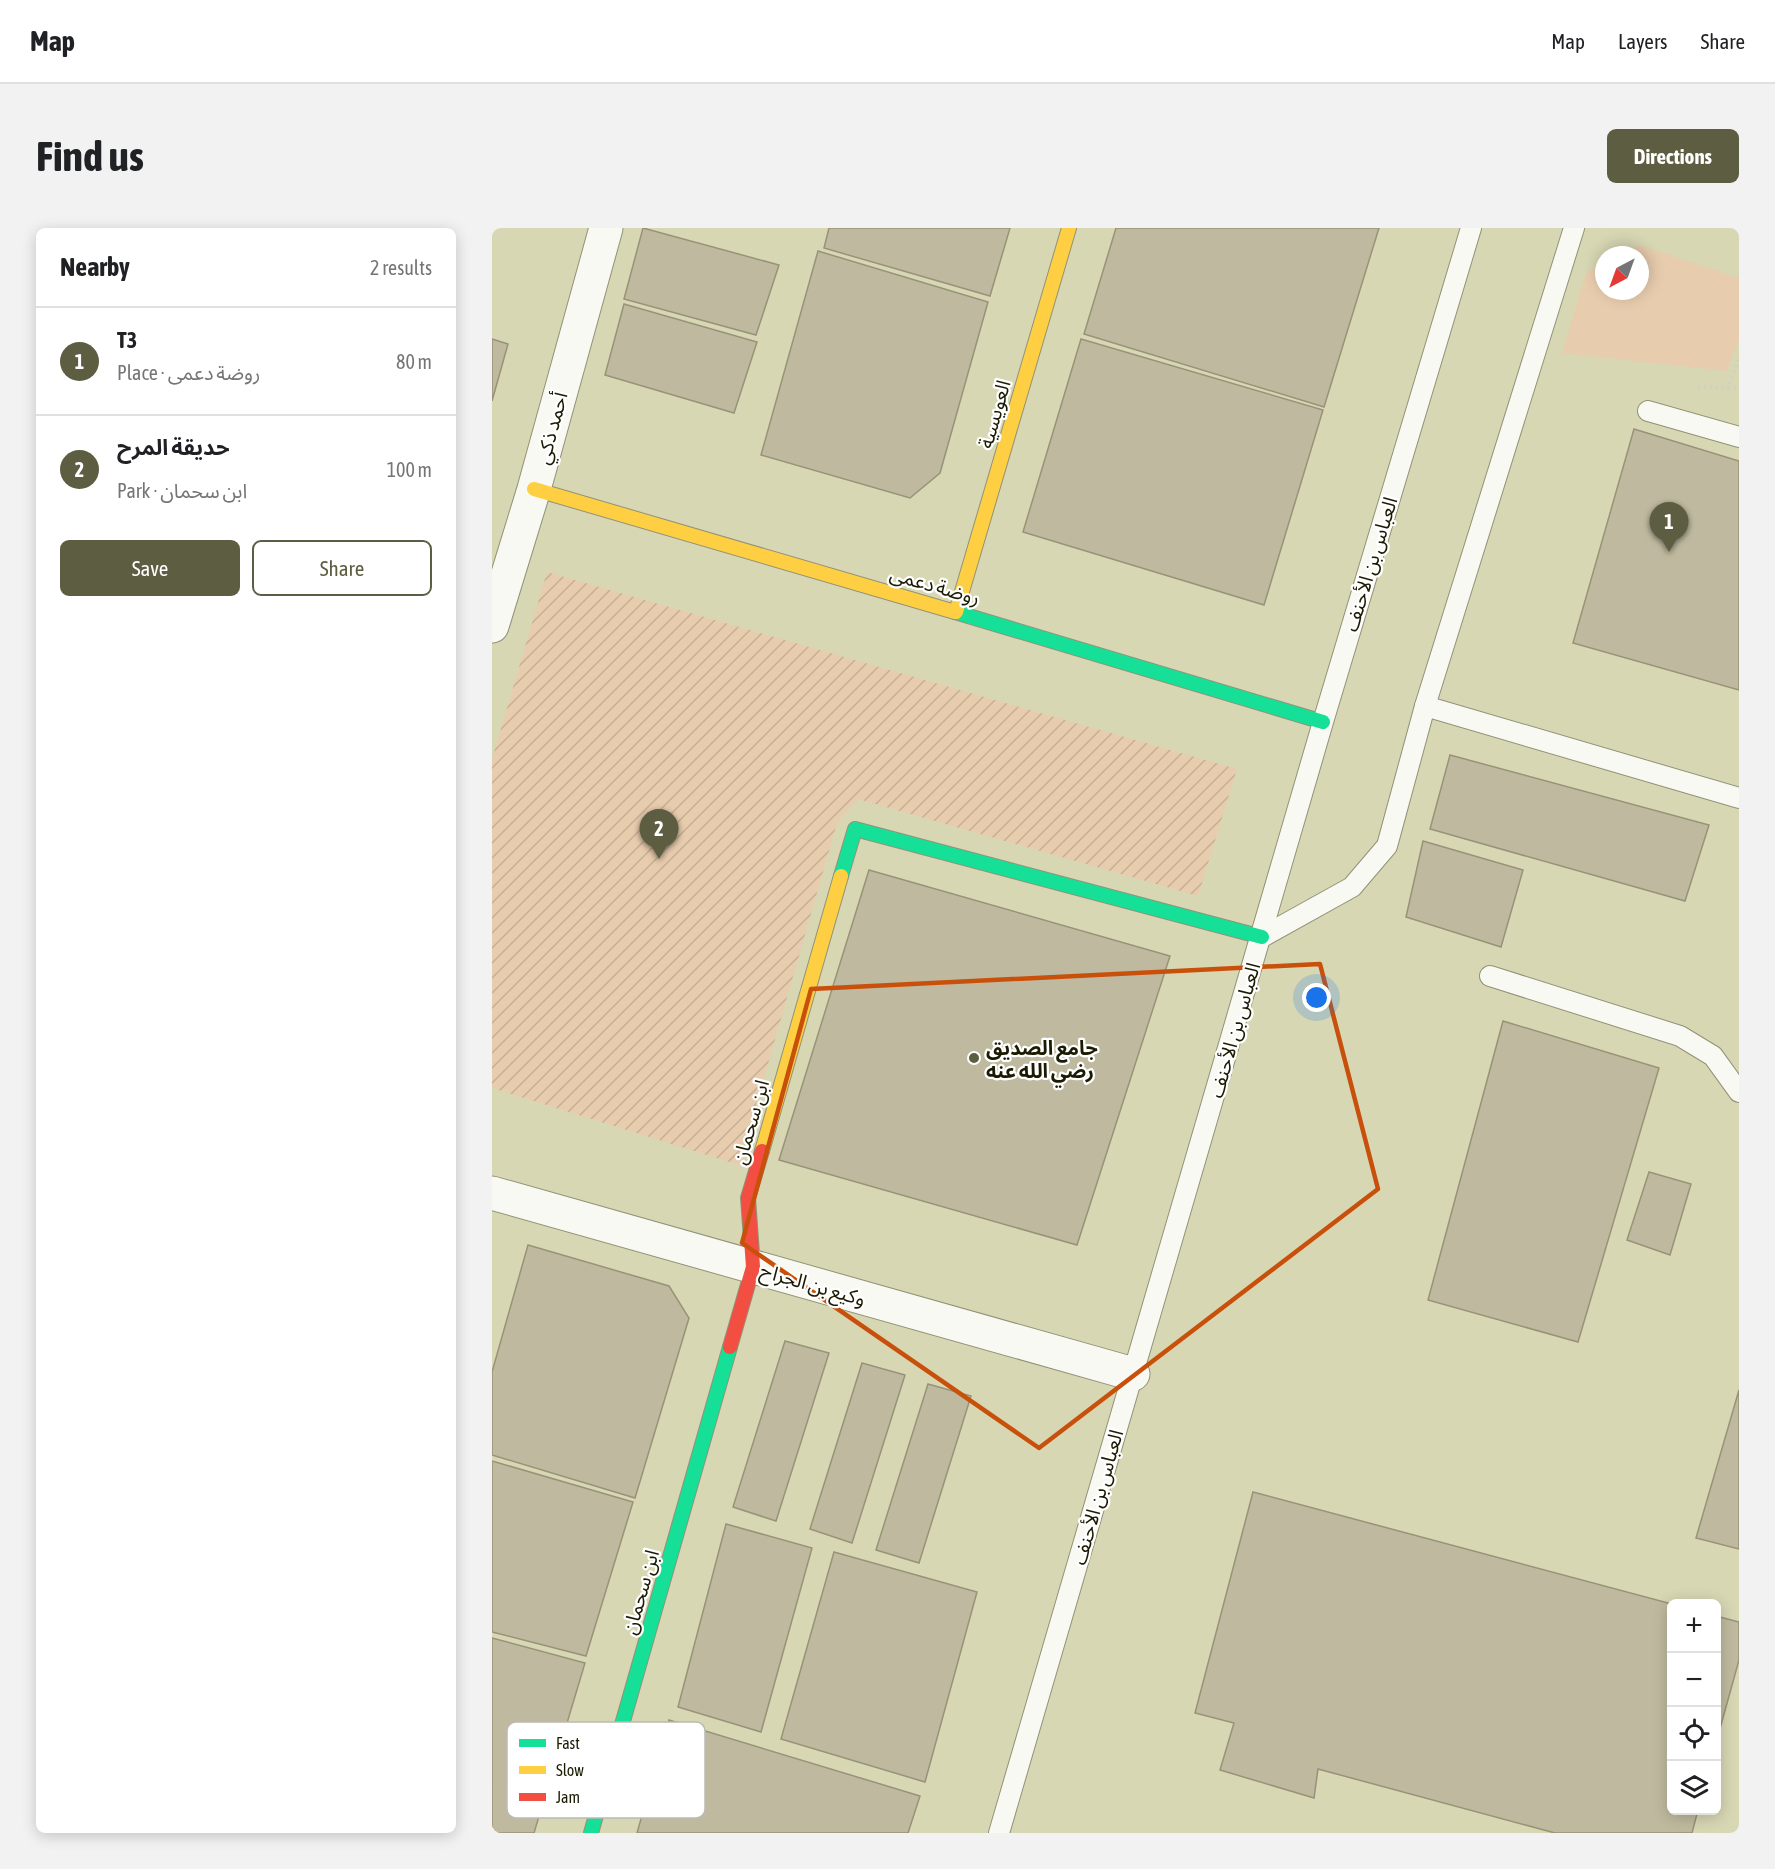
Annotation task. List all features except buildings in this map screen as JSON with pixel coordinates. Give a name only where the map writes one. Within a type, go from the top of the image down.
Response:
[{"type":"street","name":"أحمد ذكي","points":[[492,626],[534,489],[606,228]]},
{"type":"street","name":"العويسية","points":[[956,612],[1069,228]]},
{"type":"street","name":"روضة دعمى","points":[[534,489],[1323,722]]},
{"type":"street","name":"ابن سحمان","points":[[623,1722],[753,1267],[748,1198],[855,829],[1262,937]]},
{"type":"street","name":"وكيع بن الجراح","points":[[492,1193],[1133,1374]]},
{"type":"street","name":"ابن سحمان","points":[[591,1833],[595,1818]]},
{"type":"lane","name":"العباس بن الأحنف","points":[[1006,1831],[1133,1374],[1323,722],[1471,228]]},
{"type":"lane","points":[[1262,937],[1352,887],[1387,846],[1425,706],[1574,228]]},
{"type":"lane","points":[[1648,411],[1739,437]]},
{"type":"lane","points":[[1425,706],[1739,798]]},
{"type":"lane","points":[[1490,976],[1680,1036],[1713,1056],[1739,1092]]},
{"type":"path","points":[[1727,389],[1739,357]]},
{"type":"highlighted area","points":[[1320,964],[1378,1189],[1039,1448],[742,1243],[811,989]]},
{"type":"shaded area","points":[[1649,248],[1739,278],[1739,339],[1727,371],[1562,353],[1586,273],[1595,268],[1595,300],[1649,300]]},
{"type":"shaded area","points":[[547,572],[1237,769],[1198,896],[858,799],[837,823],[739,1165],[492,1088],[492,759]]},
{"type":"traffic: fast","points":[[955,612],[1323,722]]},
{"type":"traffic: fast","points":[[841,876],[855,829],[1262,937]]},
{"type":"traffic: fast","points":[[623,1722],[730,1347]]},
{"type":"traffic: fast","points":[[591,1833],[595,1818]]},
{"type":"traffic: slow","points":[[956,612],[1069,228]]},
{"type":"traffic: slow","points":[[534,489],[955,612]]},
{"type":"traffic: slow","points":[[762,1151],[841,876]]},
{"type":"traffic: jam","points":[[730,1347],[753,1267],[748,1198],[762,1151]]},
{"type":"place","name":"T3","points":[[1669,552]]},
{"type":"place","name":"حديقة المرح","points":[[659,859]]},
{"type":"place","name":"جامع الصديق رضي الله عنه","points":[[974,1058]]}]
